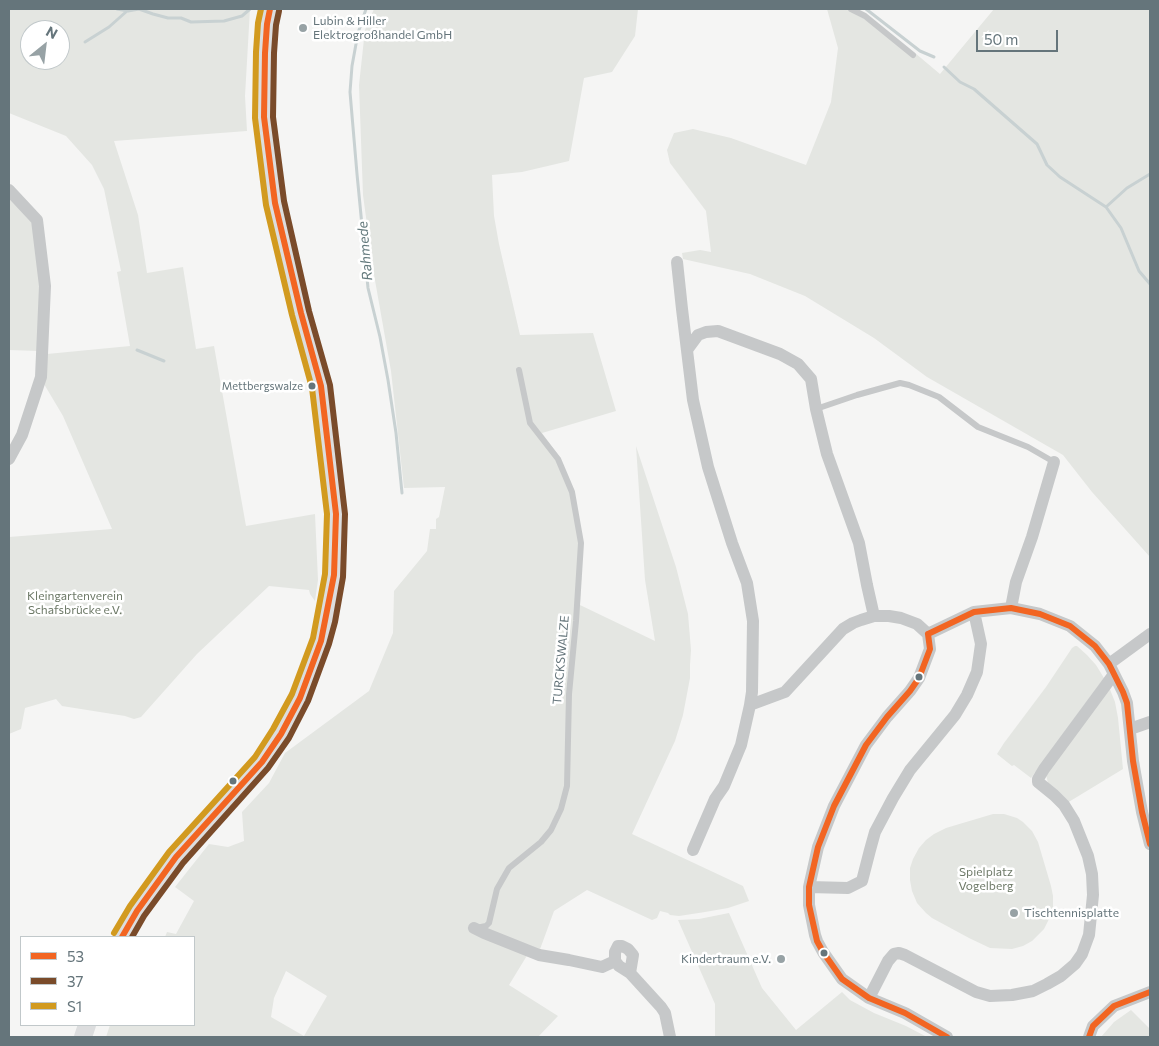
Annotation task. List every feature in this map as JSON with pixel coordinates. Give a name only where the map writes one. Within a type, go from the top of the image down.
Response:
[{"type":"main road","points":[[123,936],[141,905],[176,857],[262,762],[281,734],[300,698],[321,641],[334,575],[336,514],[320,386],[275,203],[264,117],[264,53],[270,9]]},
{"type":"street","points":[[9,190],[36,220],[45,286],[40,382],[22,435],[9,459]]},
{"type":"street","points":[[677,262],[693,400],[708,467],[747,583],[753,621],[752,692],[741,745],[724,786],[715,799],[693,850]]},
{"type":"street","points":[[686,350],[698,335],[713,330],[718,331],[780,354],[798,364],[811,379],[827,454],[859,543],[866,585],[874,616]]},
{"type":"street","points":[[1011,608],[1016,582],[1032,537],[1054,462]]},
{"type":"street","points":[[928,634],[974,612],[1011,608],[1040,614],[1070,626],[1094,646],[1111,669],[1127,703],[1133,761],[1142,812],[1150,840]]},
{"type":"street","points":[[809,886],[848,888],[862,881],[875,832],[893,798],[910,770],[955,715],[967,695],[977,672],[981,644],[974,612]]},
{"type":"street","points":[[750,705],[785,692],[843,629],[853,623],[874,616],[889,616],[917,624],[928,634],[930,649],[919,678],[887,716],[866,745],[834,806],[818,847],[809,886],[810,912],[815,935],[823,952],[842,979],[869,998],[905,1014],[947,1037]]},
{"type":"street","points":[[869,998],[888,961],[894,954],[899,953],[976,992],[990,996],[1012,995],[1033,991],[1048,984],[1075,964],[1082,954],[1089,935],[1094,895],[1092,874],[1088,856],[1074,822],[1064,805],[1038,782],[1038,779],[1111,669],[1150,634]]},
{"type":"street","points":[[1130,730],[1150,722]]},
{"type":"street","points":[[474,928],[539,956],[602,967],[615,961]]},
{"type":"street","points":[[630,973],[633,955],[628,949],[618,946],[615,952],[615,961],[630,973],[661,1006],[665,1013],[670,1037]]},
{"type":"street","points":[[1088,1037],[1093,1026],[1114,1006],[1150,992]]},
{"type":"lane","points":[[851,9],[865,16],[913,54]]},
{"type":"lane","name":"TURCKSWALZE","points":[[474,928],[486,926],[489,923],[497,889],[509,868],[541,842],[551,830],[562,810],[567,786],[569,694],[581,543],[572,492],[558,458],[530,423],[519,370]]},
{"type":"lane","points":[[816,408],[900,383],[909,385],[939,397],[978,427],[1028,447],[1054,462]]},
{"type":"green space","name":"Kleingartenverein Schafsbrücke e.V.","points":[[9,9],[250,9],[245,96],[247,131],[114,141],[138,215],[147,273],[183,267],[196,349],[214,346],[246,526],[315,514],[318,580],[315,601],[309,590],[269,586],[197,654],[141,717],[134,719],[62,706],[56,699],[25,708],[21,729],[9,734],[9,537],[112,529],[63,416],[44,384],[47,354],[130,346],[117,272],[121,271],[104,189],[92,165],[66,136],[9,113]]},
{"type":"green space","points":[[374,9],[638,9],[635,36],[612,72],[584,78],[569,161],[522,172],[492,175],[494,216],[520,335],[593,333],[616,411],[542,433],[561,459],[583,539],[580,605],[655,641],[645,580],[636,446],[676,567],[688,614],[691,650],[690,678],[683,715],[675,741],[632,834],[743,886],[749,901],[728,908],[679,916],[660,911],[657,918],[652,920],[587,890],[554,911],[539,952],[531,949],[509,985],[558,1016],[538,1037],[106,1037],[110,1026],[195,1026],[195,936],[165,936],[167,932],[176,934],[194,901],[175,887],[209,844],[228,847],[244,841],[242,812],[269,783],[285,753],[369,691],[393,633],[394,591],[427,551],[430,529],[436,529],[436,519],[439,517],[445,487],[404,488],[391,371],[373,269],[363,195],[359,85],[365,30]],"holes":[[[286,971],[327,996],[304,1036],[271,1017],[274,998]]]},
{"type":"green space","points":[[827,9],[846,9],[863,18],[915,53],[940,74],[994,9],[1150,9],[1150,557],[1092,492],[1063,455],[927,377],[874,338],[805,296],[750,274],[683,259],[682,253],[700,250],[711,252],[706,211],[670,163],[667,150],[674,133],[693,129],[731,138],[806,165],[831,102],[838,48]]},
{"type":"green space","points":[[9,193],[34,220],[42,287],[39,351],[9,350]]},
{"type":"green space","points":[[1075,646],[1087,655],[1104,678],[1031,778],[997,754]]},
{"type":"green space","points":[[1109,687],[1115,702],[1118,718],[1123,769],[1067,803],[1048,783],[1046,775]]},
{"type":"green space","name":"Spielplatz Vogelberg","points":[[993,814],[1004,814],[1017,818],[1032,831],[1038,842],[1053,896],[1053,908],[1044,929],[1032,941],[1012,949],[990,948],[932,918],[917,903],[910,880],[910,868],[913,859],[926,840],[946,828]]},
{"type":"green space","points":[[729,913],[762,988],[796,1030],[842,992],[850,1000],[874,1013],[927,1037],[715,1037],[715,1004],[678,920],[699,919]]},
{"type":"green space","points":[[1131,1010],[1150,1029],[1150,1037],[1101,1037],[1114,1022]]},
{"type":"waterway","points":[[117,9],[128,11],[139,9],[168,18],[181,18],[191,22],[224,21],[242,16],[250,9]]},
{"type":"waterway","name":"Rahmede","points":[[366,9],[358,33],[352,66],[350,92],[368,288],[388,380],[402,493]]},
{"type":"waterway","points":[[866,9],[920,51],[934,57]]},
{"type":"waterway","points":[[85,42],[109,27],[127,11]]},
{"type":"waterway","points":[[944,67],[960,82],[974,89],[1037,144],[1047,165],[1060,177],[1106,207],[1121,228],[1139,271],[1150,284]]},
{"type":"waterway","points":[[1106,207],[1127,188],[1150,174]]},
{"type":"waterway","points":[[137,350],[164,361]]},
{"type":"transit line","name":"S1","points":[[114,933],[130,906],[169,852],[255,757],[273,729],[292,694],[313,638],[325,574],[327,514],[312,388],[292,315],[266,205],[255,118],[256,52],[261,9]]},
{"type":"transit line","name":"53","points":[[123,936],[137,911],[176,857],[262,762],[281,734],[300,698],[321,641],[334,575],[336,514],[321,386],[301,313],[275,203],[264,117],[265,53],[270,9]]},
{"type":"transit line","name":"37","points":[[133,936],[144,916],[183,863],[268,768],[289,738],[308,701],[329,644],[343,577],[345,514],[330,385],[309,311],[284,201],[273,117],[274,53],[279,11]]},
{"type":"transit line","name":"53","points":[[928,634],[974,612],[1011,608],[1040,614],[1070,626],[1095,646],[1109,664],[1127,703],[1133,761],[1150,844]]},
{"type":"transit line","name":"53","points":[[928,634],[930,649],[919,678],[866,745],[834,806],[818,847],[809,887],[809,905],[817,941],[842,979],[869,998],[905,1013],[947,1037]]},
{"type":"transit line","name":"53","points":[[1089,1037],[1093,1026],[1114,1006],[1150,992]]},
{"type":"place","name":"Lubin & Hiller Elektrogroßhandel GmbH","points":[[303,28]]},
{"type":"place","name":"Mettbergswalze","points":[[312,386]]},
{"type":"place","name":"Tischtennisplatte","points":[[1014,913]]},
{"type":"place","name":"Kindertraum e.V.","points":[[781,959]]}]
